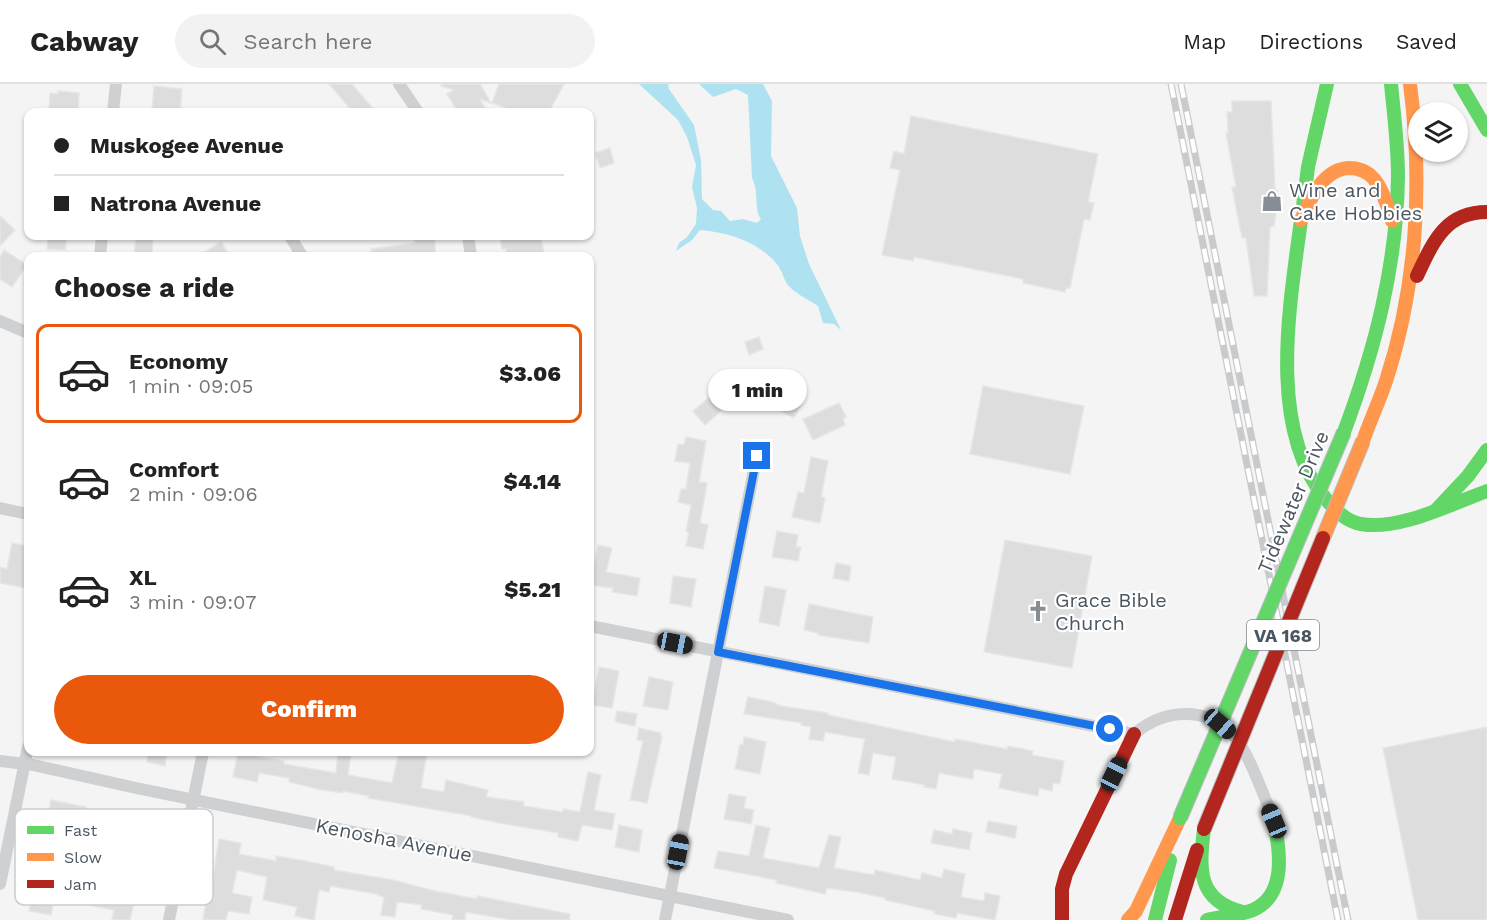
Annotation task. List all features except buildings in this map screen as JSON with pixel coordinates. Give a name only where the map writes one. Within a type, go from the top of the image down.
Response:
[{"type":"main road","points":[[1327,84],[1308,167],[1292,293],[1288,360],[1295,440],[1309,477],[1324,500],[1346,518],[1359,524],[1376,525],[1436,510],[1487,491]]},
{"type":"main road","name":"Tidewater Drive","points":[[1155,920],[1179,818],[1344,432],[1363,385],[1377,336],[1389,287],[1396,233],[1397,140],[1391,84]]},
{"type":"main road","name":"Tidewater Drive","points":[[1175,920],[1203,829],[1363,441],[1386,379],[1406,302],[1412,269],[1416,223],[1417,158],[1415,112],[1410,84]]},
{"type":"main road","points":[[1460,84],[1487,130]]},
{"type":"main road","points":[[1301,220],[1308,203],[1331,175],[1338,170],[1359,169],[1376,181],[1396,233]]},
{"type":"main road","points":[[1406,302],[1431,245],[1441,231],[1454,219],[1466,213],[1487,212]]},
{"type":"main road","points":[[1436,510],[1468,476],[1487,450]]},
{"type":"main road","points":[[1062,920],[1062,889],[1066,874],[1134,734]]},
{"type":"main road","points":[[1128,920],[1136,911],[1179,818]]},
{"type":"main road","points":[[1207,920],[1245,912],[1259,907],[1268,899],[1277,880],[1279,842],[1274,821]]},
{"type":"main road","points":[[1203,829],[1200,859],[1207,888],[1220,904],[1230,911],[1245,912]]},
{"type":"main road","points":[[1062,905],[1069,920]]},
{"type":"street","points":[[113,108],[116,84]]},
{"type":"street","points":[[399,84],[415,108]]},
{"type":"street","points":[[0,321],[24,331]]},
{"type":"street","points":[[665,920],[757,456]]},
{"type":"street","points":[[0,508],[24,513]]},
{"type":"street","points":[[594,627],[1134,734],[1153,720],[1176,714],[1192,714],[1220,724],[1235,737],[1244,751],[1274,821]]},
{"type":"street","points":[[15,809],[26,756]]},
{"type":"street","points":[[191,809],[202,756]]},
{"type":"street","name":"Kenosha Avenue","points":[[0,761],[25,763],[193,800],[788,920]]},
{"type":"street","points":[[0,884],[15,811]]},
{"type":"street","points":[[169,920],[172,905]]},
{"type":"water","points":[[639,84],[668,84],[669,89],[694,125],[701,160],[702,199],[713,210],[721,211],[730,221],[743,219],[757,223],[761,219],[757,210],[756,189],[752,178],[748,95],[736,89],[713,97],[699,84],[763,84],[772,101],[771,156],[797,208],[800,236],[809,264],[841,330],[834,324],[823,323],[818,306],[790,287],[772,259],[744,240],[722,233],[700,230],[692,240],[676,251],[679,243],[687,237],[696,224],[697,208],[692,187],[696,165],[687,137],[678,120]]},
{"type":"railway","points":[[1171,84],[1338,920]]},
{"type":"railway","points":[[1181,84],[1348,920]]},
{"type":"traffic: fast","points":[[1303,206],[1308,167],[1327,84]]},
{"type":"traffic: fast","points":[[1344,432],[1374,338],[1394,242],[1398,164],[1391,84]]},
{"type":"traffic: fast","points":[[1460,84],[1487,130]]},
{"type":"traffic: fast","points":[[1301,220],[1288,326],[1289,401],[1295,436],[1307,469],[1325,498],[1336,511],[1350,521],[1376,525],[1392,524],[1425,515],[1487,491]]},
{"type":"traffic: fast","points":[[1180,818],[1344,432]]},
{"type":"traffic: fast","points":[[1436,510],[1468,476],[1487,450]]},
{"type":"traffic: fast","points":[[1207,920],[1253,910],[1264,903],[1271,894],[1276,883],[1279,858],[1274,821]]},
{"type":"traffic: fast","points":[[1204,829],[1202,857],[1204,881],[1217,900],[1243,912]]},
{"type":"traffic: fast","points":[[1155,920],[1170,860]]},
{"type":"traffic: slow","points":[[1363,441],[1383,389],[1396,345],[1411,271],[1416,159],[1410,84]]},
{"type":"traffic: slow","points":[[1301,220],[1313,195],[1325,179],[1340,170],[1349,168],[1363,170],[1374,179],[1383,193],[1392,221]]},
{"type":"traffic: slow","points":[[1323,538],[1363,441]]},
{"type":"traffic: slow","points":[[1128,920],[1136,911],[1180,818]]},
{"type":"traffic: jam","points":[[1417,276],[1442,231],[1461,217],[1487,212]]},
{"type":"traffic: jam","points":[[1204,829],[1323,538]]},
{"type":"traffic: jam","points":[[1062,920],[1062,889],[1066,874],[1134,734]]},
{"type":"traffic: jam","points":[[1175,920],[1197,850]]},
{"type":"place","name":"Wine and Cake Hobbies","points":[[1272,201]]},
{"type":"place","name":"Grace Bible Church","points":[[1038,611]]},
{"type":"route","points":[[757,456],[718,652],[1110,729]]}]
